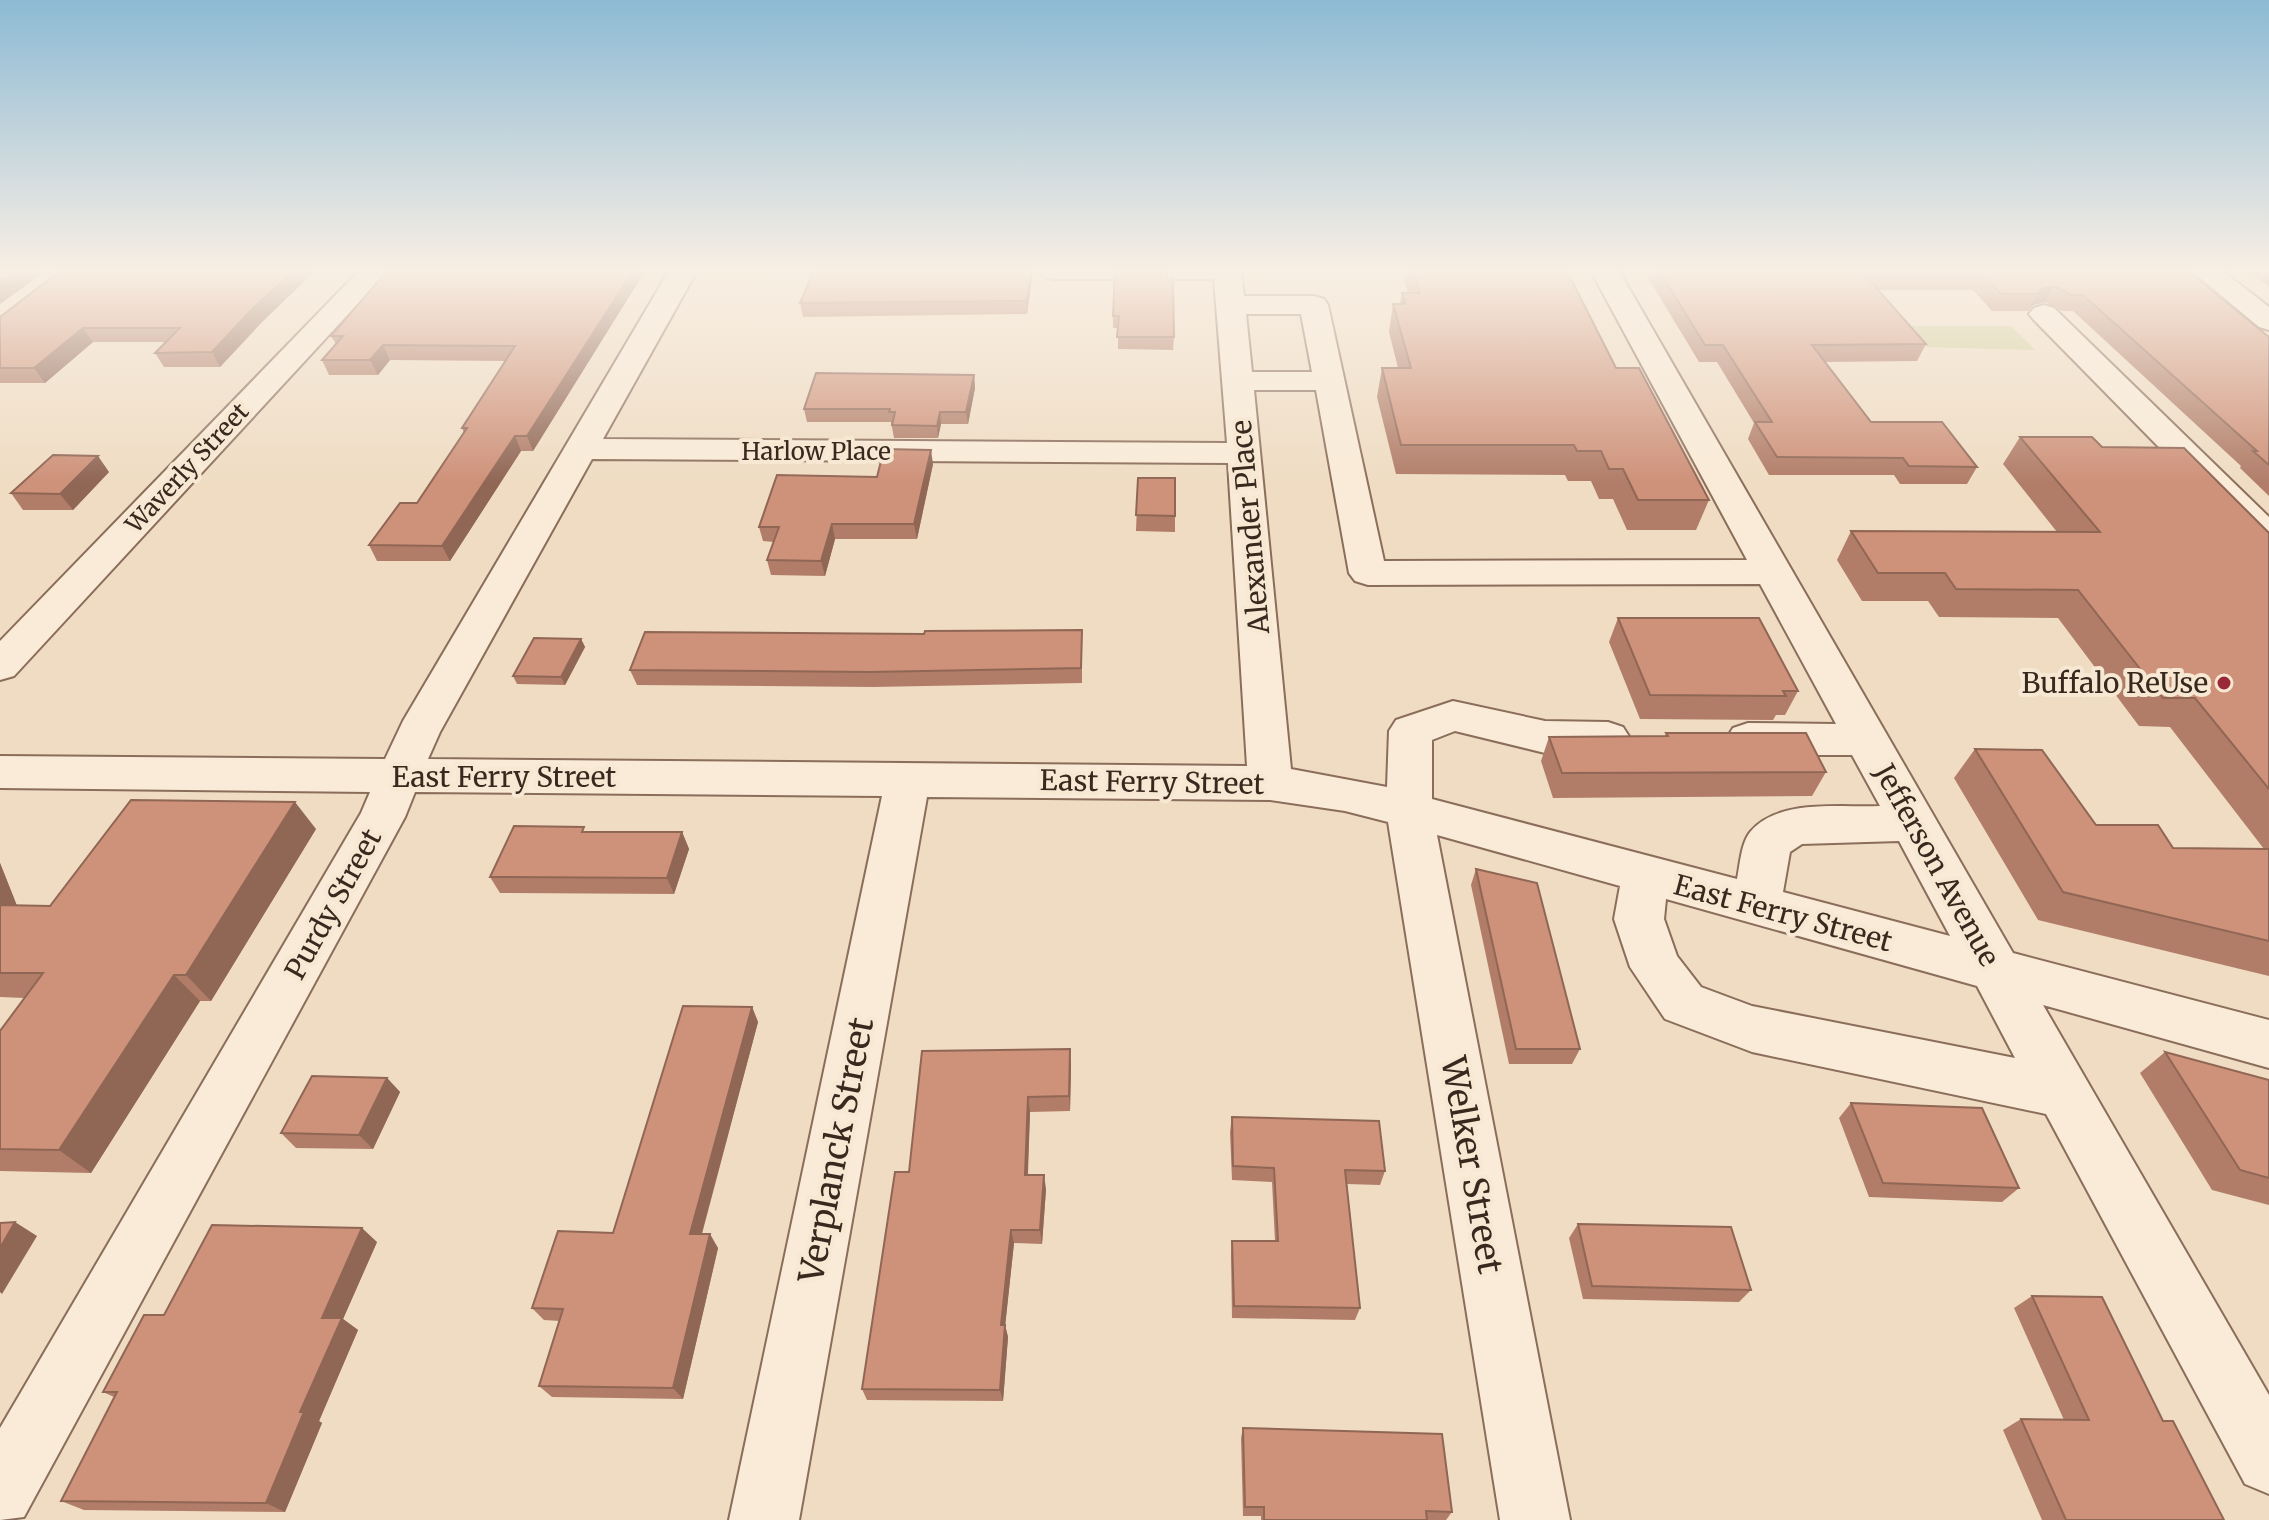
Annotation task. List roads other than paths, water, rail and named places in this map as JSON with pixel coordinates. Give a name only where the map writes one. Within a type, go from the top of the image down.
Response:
[{"type":"street","name":"Waverly Street","points":[[0,666],[307,342]]},
{"type":"street","name":"Purdy Street","points":[[0,1493],[382,817],[418,732],[642,342]]},
{"type":"street","name":"Alexander Place","points":[[1234,342],[1270,783]]},
{"type":"street","points":[[1322,342],[1368,573],[1772,572]]},
{"type":"street","name":"Jefferson Avenue","points":[[1644,342],[2269,1460]]},
{"type":"street","points":[[2072,342],[2269,538]]},
{"type":"street","points":[[1238,381],[1330,381]]},
{"type":"street","name":"Harlow Place","points":[[580,449],[1244,453]]},
{"type":"street","name":"Welker Street","points":[[1535,1520],[1409,810],[1411,731],[1453,716],[1545,737],[1655,738]]},
{"type":"street","points":[[1702,739],[1868,740]]},
{"type":"street","name":"East Ferry Street","points":[[0,772],[1270,783],[1345,794],[1409,810],[2269,1044]]},
{"type":"street","name":"Verplanck Street","points":[[764,1520],[908,780]]},
{"type":"street","points":[[1756,905],[1768,843],[1793,827],[1914,823]]},
{"type":"street","points":[[1646,875],[1639,919],[1655,967],[1683,1003],[1752,1029],[2062,1092]]},
{"type":"place","name":"Buffalo ReUse","points":[[2224,683]]}]
